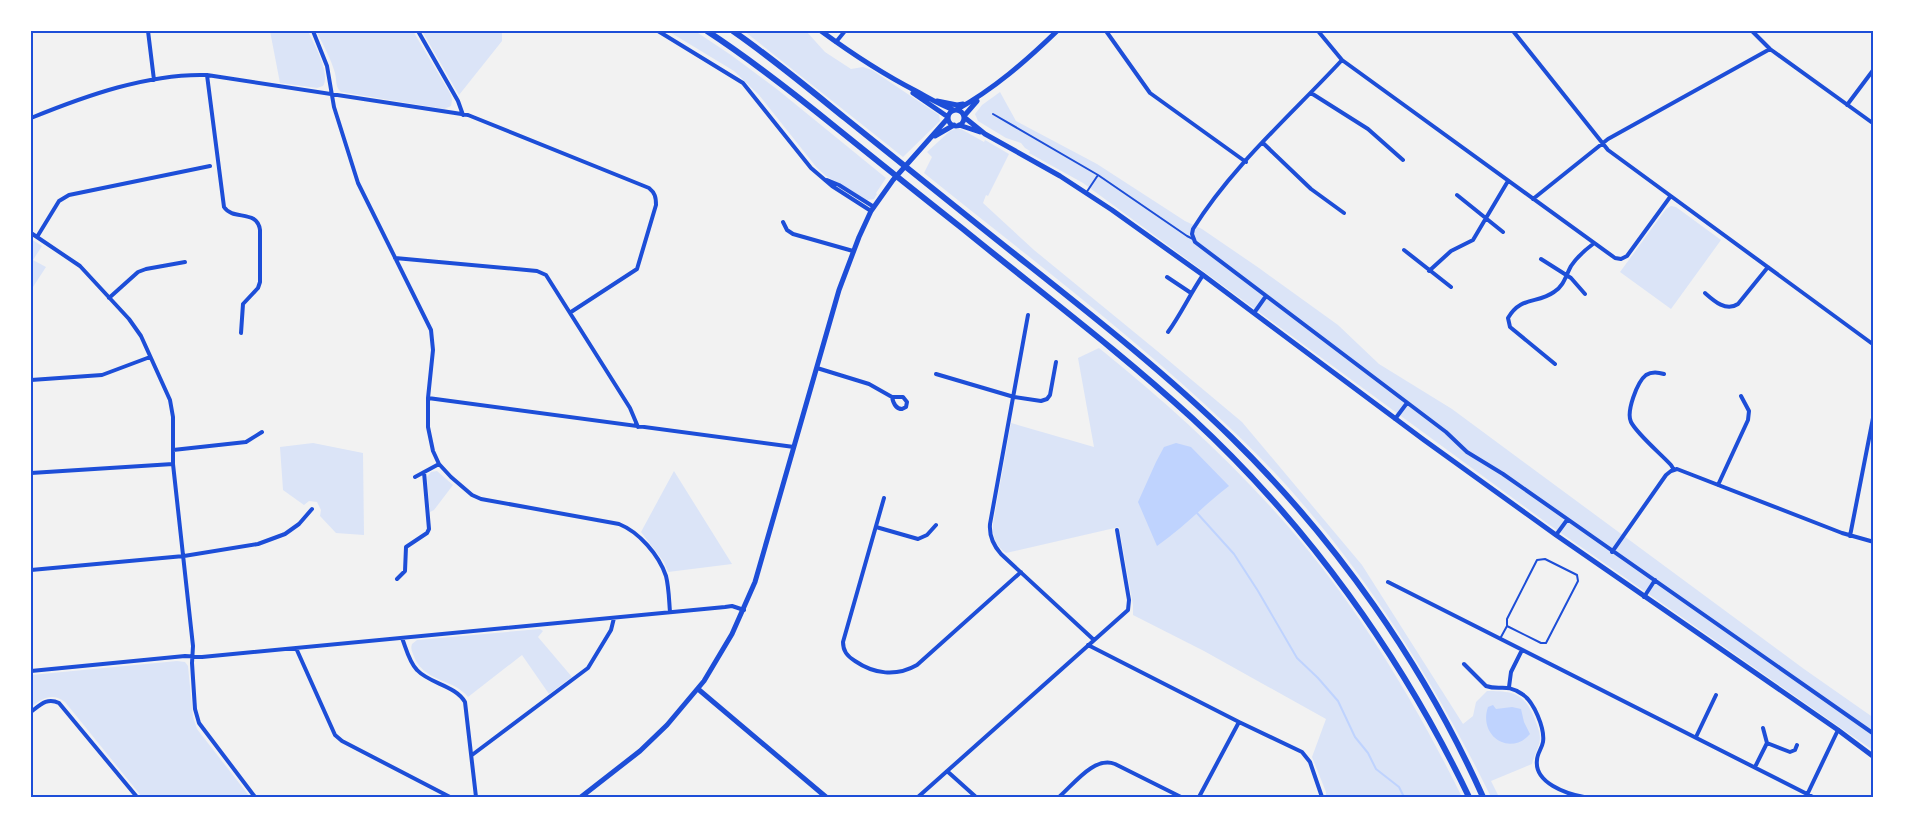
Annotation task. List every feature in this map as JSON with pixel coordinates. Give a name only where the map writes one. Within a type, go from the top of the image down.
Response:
[{"type":"main road","points":[[707,31],[776,80],[1022,277],[1164,394],[1222,447],[1292,522],[1356,605],[1403,675],[1445,748],[1469,797]]},
{"type":"main road","points":[[733,31],[806,87],[1111,332],[1180,389],[1232,438],[1305,516],[1375,606],[1407,654],[1458,746],[1483,797]]},
{"type":"street","points":[[148,31],[154,80]]},
{"type":"street","points":[[313,31],[327,66],[334,107],[358,183],[431,330],[433,350],[428,398],[428,427],[430,441],[439,464],[460,486],[481,499],[627,527],[641,538],[662,568],[667,581],[670,612]]},
{"type":"street","points":[[418,31],[458,100],[463,115]]},
{"type":"street","points":[[658,31],[743,83],[811,168],[832,186],[874,207]]},
{"type":"street","points":[[820,31],[908,87],[936,103],[961,112],[964,117],[985,134],[1086,192],[1203,275],[1556,535],[1838,730],[1874,757]]},
{"type":"street","points":[[836,42],[845,31]]},
{"type":"street","points":[[581,797],[654,738],[679,712],[698,689],[717,660],[744,610],[755,582],[839,290],[853,251],[874,207],[893,180],[955,110],[984,93],[1022,63],[1057,31]]},
{"type":"street","points":[[1106,31],[1142,84],[1154,96],[1246,162]]},
{"type":"street","points":[[1318,31],[1342,60],[1593,244],[1615,258],[1624,258],[1670,197]]},
{"type":"street","points":[[1513,31],[1602,144],[1613,154],[1874,345]]},
{"type":"street","points":[[1752,31],[1770,49],[1874,124]]},
{"type":"street","points":[[1533,199],[1616,134],[1770,49]]},
{"type":"street","points":[[1342,60],[1225,185],[1193,229],[1193,239],[1200,247],[1446,432],[1467,452],[1503,474],[1874,734]]},
{"type":"street","points":[[1847,105],[1874,69]]},
{"type":"street","points":[[31,118],[101,93],[154,80],[191,74],[463,115],[631,180],[648,188],[656,197],[656,205],[637,270],[570,312]]},
{"type":"street","points":[[207,75],[224,207],[230,213],[254,219],[260,224],[260,282],[258,288],[243,304],[241,333]]},
{"type":"street","points":[[908,87],[948,117],[951,123],[985,134]]},
{"type":"street","points":[[932,138],[961,123],[984,93]]},
{"type":"street","points":[[1311,93],[1368,129],[1403,160]]},
{"type":"street","points":[[922,95],[948,104],[968,104]]},
{"type":"street","points":[[972,124],[971,112],[979,99]]},
{"type":"street","points":[[1263,144],[1311,189],[1344,213]]},
{"type":"street","points":[[37,237],[60,201],[68,195],[210,166]]},
{"type":"street","points":[[1429,271],[1451,251],[1471,242],[1508,181]]},
{"type":"street","points":[[1457,195],[1503,232]]},
{"type":"street","points":[[783,222],[787,230],[794,234],[853,251]]},
{"type":"street","points":[[31,234],[80,266],[136,328],[172,408],[173,464],[193,646],[195,709],[199,723],[255,797]]},
{"type":"street","points":[[1555,364],[1510,328],[1507,320],[1520,304],[1554,293],[1560,287],[1576,260],[1593,244]]},
{"type":"street","points":[[1404,250],[1451,288]]},
{"type":"street","points":[[395,258],[537,271],[546,275],[630,408],[638,427]]},
{"type":"street","points":[[1540,259],[1567,275],[1585,294]]},
{"type":"street","points":[[109,298],[138,272],[185,262]]},
{"type":"street","points":[[1705,293],[1719,304],[1729,308],[1733,307],[1738,304],[1768,267]]},
{"type":"street","points":[[1168,332],[1180,315],[1190,293],[1203,275]]},
{"type":"street","points":[[1167,277],[1190,293]]},
{"type":"street","points":[[1254,313],[1266,296]]},
{"type":"street","points":[[1028,315],[990,529],[991,539],[997,549],[1094,640]]},
{"type":"street","points":[[31,380],[102,375],[150,357]]},
{"type":"street","points":[[936,374],[1014,396],[1041,401],[1047,399],[1050,395],[1056,362]]},
{"type":"street","points":[[817,368],[869,384],[892,397]]},
{"type":"street","points":[[1664,374],[1653,372],[1644,377],[1639,384],[1629,414],[1633,425],[1674,470]]},
{"type":"street","points":[[1718,485],[1748,420],[1749,411],[1741,396]]},
{"type":"street","points":[[428,398],[794,447]]},
{"type":"street","points":[[1396,419],[1407,403]]},
{"type":"street","points":[[1850,536],[1874,413]]},
{"type":"street","points":[[173,450],[246,442],[262,432]]},
{"type":"street","points":[[31,474],[173,464]]},
{"type":"street","points":[[415,477],[439,464]]},
{"type":"street","points":[[1612,552],[1666,475],[1674,470],[1680,470],[1850,536],[1874,542]]},
{"type":"street","points":[[397,578],[404,571],[406,547],[427,533],[429,529],[424,472]]},
{"type":"street","points":[[884,498],[843,642],[844,650],[849,657],[866,668],[875,672],[901,671],[917,665],[1021,572]]},
{"type":"street","points":[[31,570],[184,556],[239,547],[270,540],[292,530],[312,509]]},
{"type":"street","points":[[1556,535],[1567,520]]},
{"type":"street","points":[[876,527],[918,539],[928,535],[936,525]]},
{"type":"street","points":[[918,797],[1129,607],[1117,530]]},
{"type":"street","points":[[1644,597],[1655,580]]},
{"type":"street","points":[[1388,582],[1813,797]]},
{"type":"street","points":[[31,671],[193,656],[202,657],[732,606],[744,610]]},
{"type":"street","points":[[472,755],[588,668],[611,630],[614,618]]},
{"type":"street","points":[[402,638],[416,670],[463,698],[466,708],[476,797]]},
{"type":"street","points":[[1088,645],[1297,750],[1306,756],[1315,773],[1322,797]]},
{"type":"street","points":[[296,648],[335,735],[342,741],[450,797]]},
{"type":"street","points":[[1509,687],[1511,672],[1522,650]]},
{"type":"street","points":[[1464,664],[1486,686],[1509,687],[1525,696],[1537,714],[1543,736],[1543,743],[1536,760],[1540,775],[1570,794],[1584,797]]},
{"type":"street","points":[[698,689],[826,797]]},
{"type":"street","points":[[1696,737],[1716,696]]},
{"type":"street","points":[[31,712],[44,702],[55,701],[64,708],[137,797]]},
{"type":"street","points":[[1199,797],[1239,722]]},
{"type":"street","points":[[1755,767],[1767,743],[1763,728]]},
{"type":"street","points":[[1806,795],[1838,730]]},
{"type":"street","points":[[1767,743],[1790,752],[1797,745]]},
{"type":"street","points":[[1059,797],[1096,765],[1108,762],[1181,797]]},
{"type":"street","points":[[947,771],[976,797]]},
{"type":"lane","points":[[993,114],[1098,175],[1193,239]]},
{"type":"lane","points":[[1086,192],[1098,175]]},
{"type":"lane","points":[[1500,639],[1507,626],[1507,619],[1537,560],[1544,559],[1577,575],[1578,582],[1546,643],[1541,643],[1507,626]]},
{"type":"shaded area","points":[[270,31],[308,31],[325,74],[323,86],[317,88],[280,83]]},
{"type":"shaded area","points":[[316,31],[413,31],[451,95],[451,106],[444,109],[341,92],[337,86],[331,62]]},
{"type":"shaded area","points":[[422,31],[502,31],[502,41],[459,95]]},
{"type":"shaded area","points":[[668,31],[695,31],[731,55],[778,90],[886,178],[874,199],[867,200],[826,176],[817,168],[759,95],[734,71]]},
{"type":"shaded area","points":[[744,31],[806,31],[825,52],[851,69],[863,67],[872,70],[939,115],[940,121],[903,157]]},
{"type":"shaded area","points":[[1000,92],[1016,121],[1097,164],[1185,221],[1202,229],[1259,268],[1338,325],[1379,364],[1452,409],[1804,669],[1874,718],[1874,751],[1551,526],[1083,183],[1029,153],[1030,151],[1021,143],[1006,138],[978,121],[975,114],[982,105]]},
{"type":"shaded area","points":[[961,129],[984,142],[985,140],[1009,154],[983,203],[1034,250],[1242,422],[1362,565],[1463,724],[1473,716],[1476,702],[1487,691],[1511,693],[1517,695],[1527,704],[1538,729],[1539,744],[1532,764],[1491,781],[1499,797],[1491,797],[1438,697],[1377,600],[1308,510],[1270,468],[1194,394],[1156,361],[1080,297],[924,173],[932,157],[927,152],[950,131]]},
{"type":"shaded area","points":[[1671,206],[1676,207],[1721,240],[1671,309],[1620,272],[1666,209]]},
{"type":"shaded area","points":[[31,239],[42,246],[33,260],[46,267],[31,290]]},
{"type":"shaded area","points":[[1099,348],[1173,410],[1219,454],[1264,500],[1312,555],[1337,587],[1383,654],[1444,761],[1462,797],[1326,797],[1326,792],[1312,757],[1326,719],[1204,651],[1133,615],[1133,605],[1119,527],[1006,553],[995,541],[993,524],[1011,423],[1094,447],[1078,358]]},
{"type":"shaded area","points":[[313,443],[363,453],[364,535],[336,533],[320,516],[321,510],[317,502],[309,501],[304,505],[283,490],[280,447]]},
{"type":"shaded area","points":[[437,471],[453,485],[434,510],[430,512],[427,477],[431,472]]},
{"type":"shaded area","points":[[674,471],[732,564],[668,572],[664,562],[641,532]]},
{"type":"shaded area","points":[[540,629],[543,631],[538,637],[572,677],[549,694],[522,655],[468,697],[462,691],[426,672],[415,659],[412,650],[412,644],[417,640]]},
{"type":"shaded area","points":[[177,661],[185,662],[188,666],[193,717],[197,729],[250,797],[142,797],[65,702],[56,697],[51,697],[43,699],[31,707],[31,675]]},
{"type":"water","points":[[1176,443],[1191,447],[1229,486],[1157,546],[1138,502],[1164,447]]},
{"type":"water","points":[[1493,705],[1496,709],[1512,707],[1521,709],[1524,722],[1530,734],[1522,741],[1514,744],[1498,740],[1488,727],[1486,717],[1488,707]]},
{"type":"waterway","points":[[1197,513],[1234,554],[1297,658],[1338,701],[1355,737],[1368,753],[1376,769],[1399,787],[1404,797]]}]
